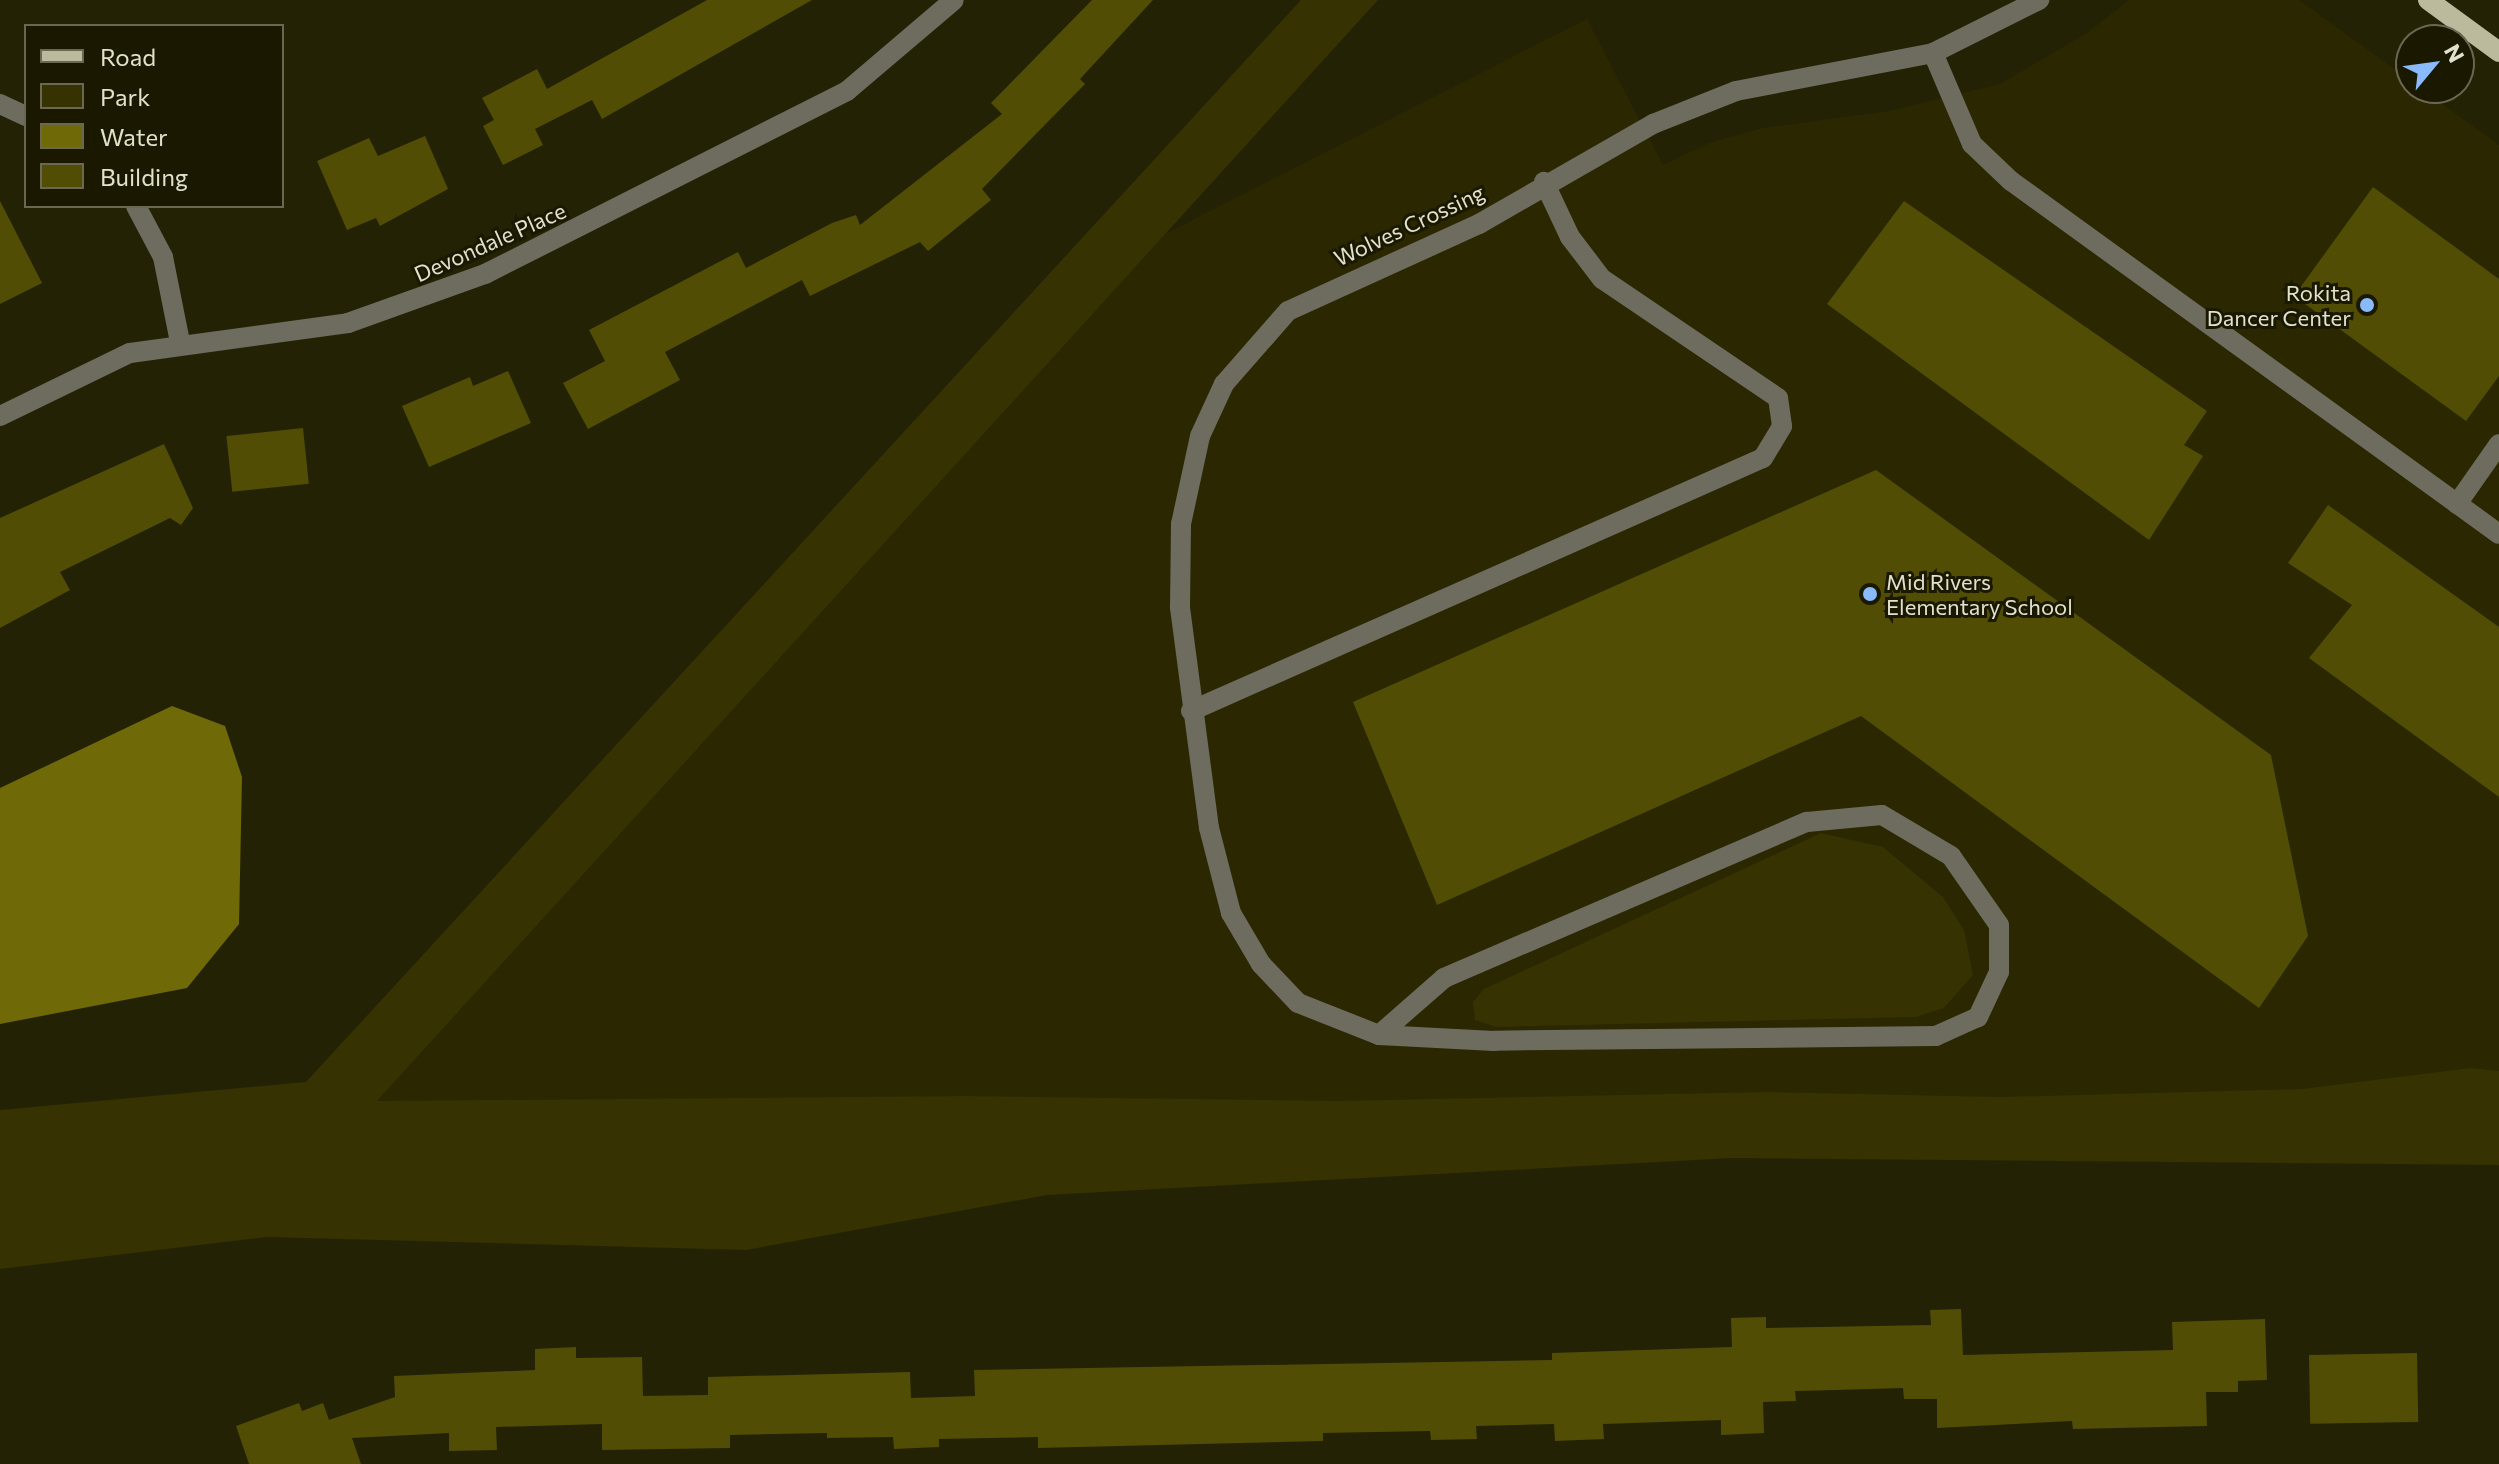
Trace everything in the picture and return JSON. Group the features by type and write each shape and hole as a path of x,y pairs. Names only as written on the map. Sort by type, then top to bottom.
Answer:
{"main road":[{"path":"2428,0 2499,52"}],"street":[{"name":"Devondale Place","path":"0,416 130,353 180,342 348,323 485,274 847,91 954,0"},
{"name":"Wolves Crossing","path":"1379,1035 1444,978 1807,822 1882,815 1951,856 1999,925 1999,972 1978,1017 1936,1036 1494,1041 1379,1035 1298,1003 1261,964 1231,913 1209,828 1191,711 1180,607 1181,524 1200,436 1224,384 1288,311 1479,224 1544,182 1653,124 1736,91 1933,53 2039,0"},
{"path":"1933,53 1972,144 2011,181 2499,534"},
{"path":"0,104 24,115"},
{"path":"1191,711 1763,458 1782,426 1778,398 1602,279 1570,237 1544,182"},
{"path":"137,208 163,257 180,342"},
{"path":"2457,504 2499,444"}],"shaded area":[{"path":"2129,0 2299,0 2395,69 2395,104 2442,104 2499,145 2499,1142 274,1162 1053,291 1587,19 1663,165 1709,143 1763,128 1889,111 2000,84 2087,33"}],"green space":[{"path":"1301,0 1378,0 377,1101 967,1096 1337,1101 1768,1092 2001,1097 2302,1089 2471,1068 2499,1071 2499,1165 1732,1158 1047,1195 746,1250 267,1237 0,1269 0,1110 306,1082"},
{"path":"1821,833 1883,847 1943,897 1964,930 1973,975 1944,1008 1916,1017 1496,1027 1475,1020 1473,1002 1484,989"}],"water":[{"path":"172,706 225,726 242,777 239,924 187,988 0,1024 0,788"}],"building":[{"path":"707,0 812,0 602,119 592,100 535,129 543,145 503,165 483,126 494,120 482,98 537,69 547,89"},
{"path":"1092,0 1153,0 1080,79 1085,84 982,189 991,200 928,251 920,242 810,296 802,280 665,352 680,380 588,429 563,383 605,361 589,330 738,252 746,268 832,223 856,215 860,225 1002,114 991,103"},
{"path":"425,136 448,189 380,226 376,218 347,230 317,161 369,138 378,156"},
{"path":"2373,187 2499,279 2499,376 2466,421 2294,296"},
{"path":"0,201 42,283 0,304"},
{"path":"1904,201 2207,411 2184,445 2203,456 2149,540 1827,304"},
{"path":"508,371 531,423 429,467 402,406 470,377 473,386"},
{"path":"303,428 309,484 232,492 226,436"},
{"path":"164,444 193,508 181,525 170,518 60,572 70,590 0,628 0,518"},
{"path":"1876,470 2271,755 2308,936 2259,1008 1861,716 1437,905 1353,702"},
{"path":"2328,505 2499,627 2499,797 2309,658 2352,605 2288,563"},
{"path":"1961,1309 1963,1355 2173,1350 2172,1322 2265,1319 2267,1380 2238,1381 2238,1392 2206,1392 2207,1426 2073,1429 2072,1421 1937,1428 1937,1399 1904,1399 1903,1388 1795,1391 1796,1401 1763,1402 1764,1433 1721,1435 1721,1420 1603,1424 1604,1439 1555,1441 1554,1424 1476,1426 1477,1439 1431,1440 1430,1431 1323,1433 1323,1441 1038,1448 1038,1437 939,1439 939,1447 894,1449 893,1437 827,1438 827,1433 730,1435 730,1448 602,1450 602,1424 496,1427 497,1450 449,1451 449,1433 352,1438 361,1464 249,1464 236,1426 299,1403 302,1411 323,1403 329,1420 395,1397 394,1376 535,1370 535,1349 576,1347 576,1358 642,1357 643,1396 708,1395 708,1377 910,1372 911,1398 975,1396 974,1370 1552,1360 1552,1353 1732,1347 1731,1318 1766,1317 1766,1328 1931,1325 1930,1310"},
{"path":"2417,1353 2418,1422 2310,1424 2309,1355"}],"place":[{"name":"Rokita Dancer Center","path":"2367,305"},
{"name":"Mid Rivers Elementary School","path":"1870,594"}]}
